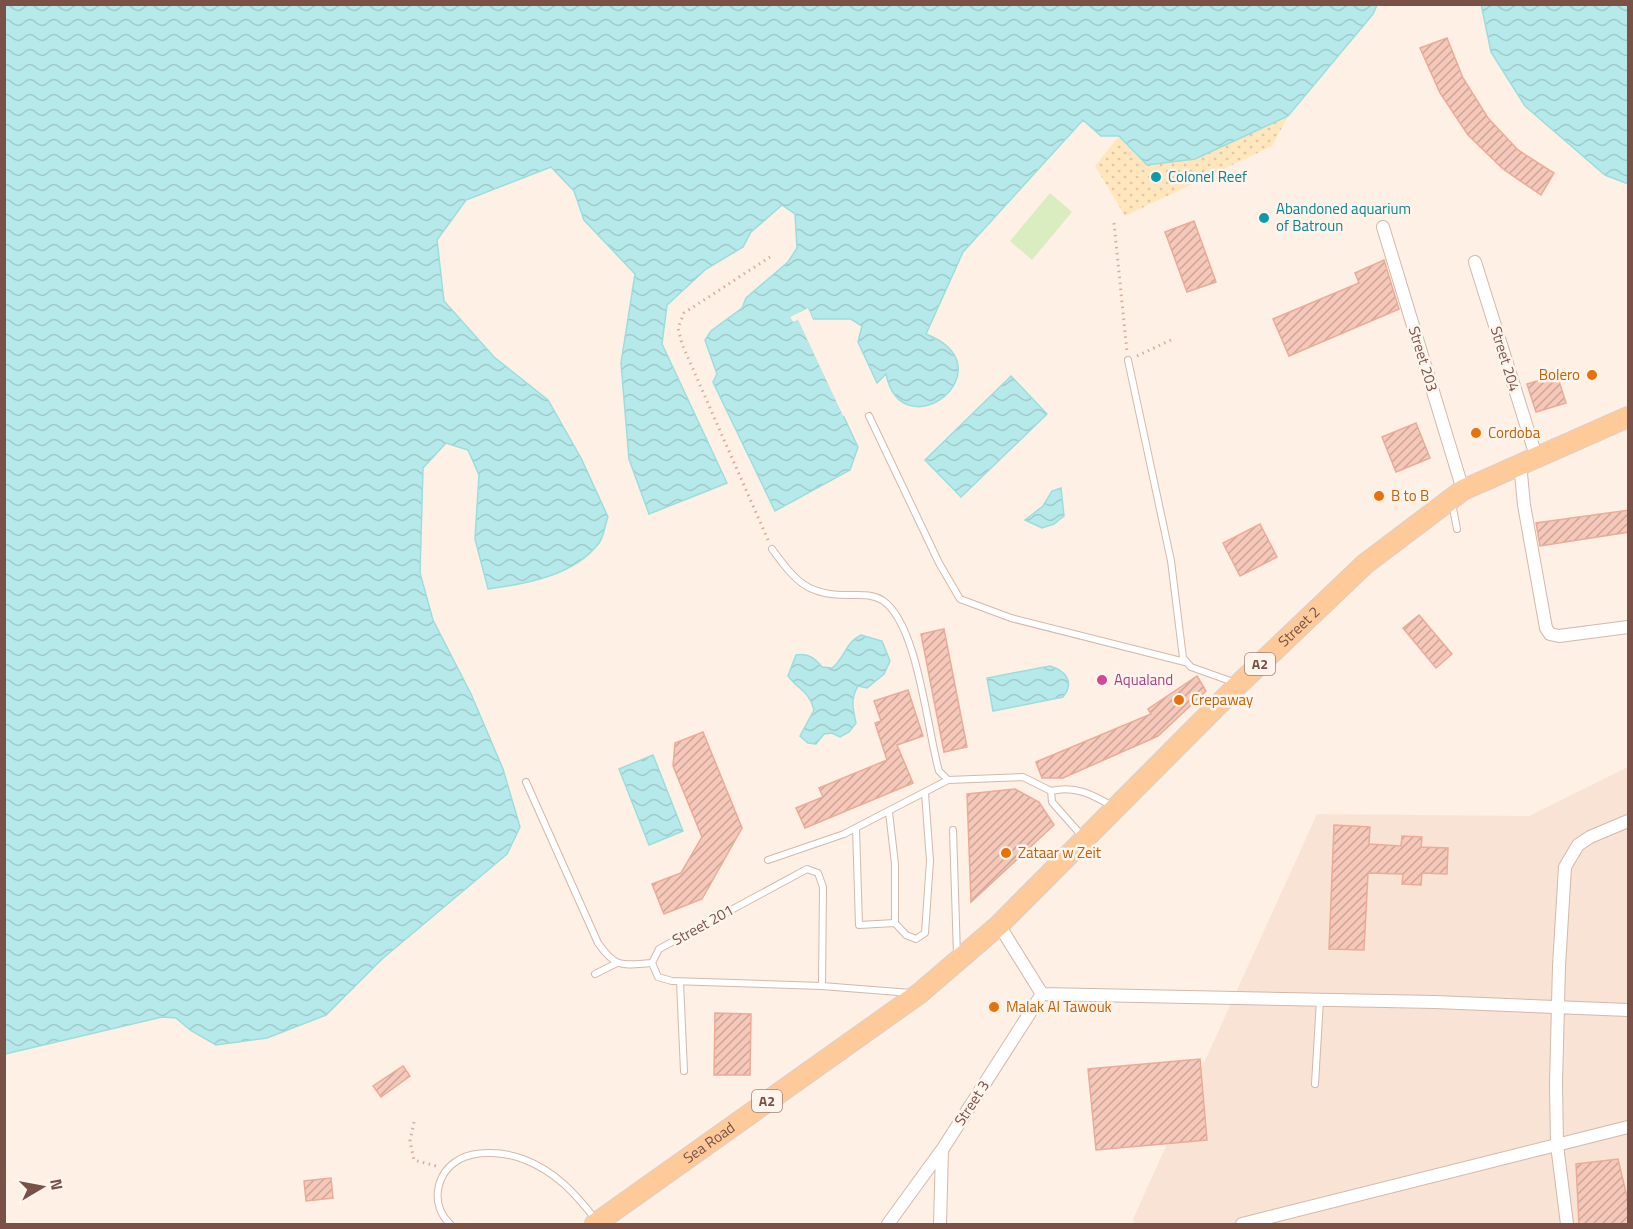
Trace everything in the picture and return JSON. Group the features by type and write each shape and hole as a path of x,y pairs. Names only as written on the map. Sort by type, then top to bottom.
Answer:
{"main road":[{"name":"Street 2","path":"939,978 999,925 1086,841 1239,684 1365,564 1457,494 1528,460 1629,417"},
{"name":"Sea Road","path":"596,1224 939,978"}],"street":[{"name":"Street 203","path":"1383,227 1457,494"},
{"name":"Street 204","path":"1475,262 1528,460 1524,505 1546,628 1550,634 1559,636 1629,627"},
{"path":"1567,1224 1557,1144 1558,1006 1565,867 1578,845 1590,837 1629,821"},
{"path":"999,925 1042,994 1558,1006 1629,1010"},
{"name":"Street 3","path":"888,1224 942,1150 1042,994"},
{"path":"1242,1224 1629,1127"},
{"path":"940,1224 942,1150"}],"lane":[{"path":"1128,360 1171,561 1185,662"},
{"path":"869,416 939,563 960,599 1011,618 1185,662 1191,667 1239,684"},
{"path":"1457,494 1457,528"},
{"path":"772,549 795,578 813,591 832,596 876,597 888,605 897,617 912,653 939,771 948,780"},
{"path":"768,860 856,828 948,780 1023,777 1051,791 1065,788 1080,790 1117,809"},
{"path":"526,782 598,943 610,961 652,963 658,977 680,982 822,986 920,993"},
{"path":"1051,791 1052,802 1086,841"},
{"path":"889,812 895,864 895,923 906,935 916,939 925,933 930,861 925,793"},
{"path":"856,828 859,925 895,923"},
{"path":"953,830 957,963"},
{"name":"Street 201","path":"652,963 659,949 807,868 818,873 823,887 822,986"},
{"path":"595,974 617,963"},
{"path":"680,982 684,1071"},
{"path":"1315,1084 1320,1000"},
{"path":"450,1224 440,1214 437,1204 441,1179 447,1169 461,1159 478,1154 505,1154 522,1158 546,1170 570,1187 596,1224"}],"path":[{"path":"1114,223 1128,360 1173,339"},
{"path":"770,257 684,313 678,328 682,344 772,549"},
{"path":"414,1122 410,1141 414,1160 447,1169"}],"shaded area":[{"path":"1628,767 1628,1224 1134,1224 1133,1219 1317,814 1529,816"}],"sand":[{"name":"Colonel Reef","path":"1288,116 1272,146 1125,216 1095,166 1119,136 1147,165 1195,159"}],"green space":[{"path":"1050,193 1072,212 1032,260 1010,241"}],"water":[{"path":"1481,4 1628,5 1628,184 1605,175 1525,106 1491,52"},
{"path":"5,5 1377,5 1373,14 1288,116 1195,159 1147,165 1119,136 1101,136 1083,120 963,252 926,334 949,349 958,366 955,382 944,396 929,405 911,406 896,396 886,374 877,383 858,342 862,326 851,319 813,319 808,308 791,317 793,322 798,319 858,447 850,470 775,511 713,382 717,374 705,340 711,331 742,308 746,298 788,262 797,248 795,214 782,205 751,232 743,247 706,269 667,305 662,344 727,483 649,514 629,459 621,363 635,274 584,220 574,191 551,167 466,200 437,240 444,301 494,357 548,400 581,458 608,517 599,543 589,554 563,571 533,581 488,589 475,539 479,475 468,450 446,443 423,468 420,573 433,620 471,694 503,769 520,827 507,854 382,959 326,1015 267,1038 216,1045 190,1030 176,1018 162,1017 5,1054"},
{"path":"1011,376 1047,414 961,497 925,460"},
{"path":"1061,488 1064,516 1054,524 1042,528 1025,520 1043,506 1052,491"},
{"path":"861,635 882,641 890,661 884,674 867,688 858,686 853,700 856,723 849,732 840,737 832,733 824,734 816,744 808,743 800,736 814,710 807,695 788,676 796,655 808,656 822,667 832,668 852,642"},
{"path":"1050,666 1067,678 1067,692 1063,697 993,711 987,678"},
{"path":"653,755 683,831 649,845 619,769"}],"pier":[{"path":"808,308 814,322 811,321 807,312 798,316 846,415 843,416 798,320 793,322 790,317"}],"building":[{"path":"1447,38 1463,78 1488,118 1518,150 1554,173 1541,195 1503,169 1468,135 1440,93 1420,48"},
{"path":"1194,221 1216,282 1187,292 1165,232"},
{"path":"1384,260 1399,309 1289,356 1273,319 1359,283 1355,273"},
{"path":"1557,375 1566,403 1536,412 1527,384"},
{"path":"1416,423 1430,458 1396,472 1382,437"},
{"path":"1629,510 1629,532 1540,546 1536,523"},
{"path":"1260,524 1277,557 1240,576 1223,543"},
{"path":"1419,615 1452,654 1436,668 1403,628"},
{"path":"944,629 967,747 944,752 921,634"},
{"path":"1197,676 1206,691 1158,736 1063,778 1042,778 1036,762 1151,714 1148,709"},
{"path":"908,690 923,736 897,745 913,783 805,828 796,808 823,797 819,788 887,760 875,723 881,721 874,701"},
{"path":"703,732 742,828 702,899 664,914 652,884 681,873 702,837 673,766 675,743"},
{"path":"1015,789 1039,802 1054,825 971,902 967,794"},
{"path":"1334,825 1370,827 1369,844 1401,846 1402,836 1422,837 1421,847 1448,848 1447,874 1422,873 1421,885 1402,884 1403,874 1368,873 1364,950 1329,949"},
{"path":"715,1013 751,1014 750,1075 714,1075"},
{"path":"1200,1059 1207,1140 1096,1150 1088,1069"},
{"path":"403,1066 410,1076 381,1097 373,1086"},
{"path":"1618,1159 1629,1205 1629,1224 1579,1224 1576,1164"},
{"path":"331,1178 333,1198 306,1201 304,1181"}],"place":[{"name":"Colonel Reef","path":"1156,177"},
{"name":"Abandoned aquarium of Batroun","path":"1264,218"},
{"name":"Bolero","path":"1592,375"},
{"name":"Cordoba","path":"1476,433"},
{"name":"B to B","path":"1379,496"},
{"name":"Aqualand","path":"1102,680"},
{"name":"Crepaway","path":"1179,700"},
{"name":"Zataar w Zeit","path":"1006,853"},
{"name":"Malak Al Tawouk","path":"994,1007"}]}
